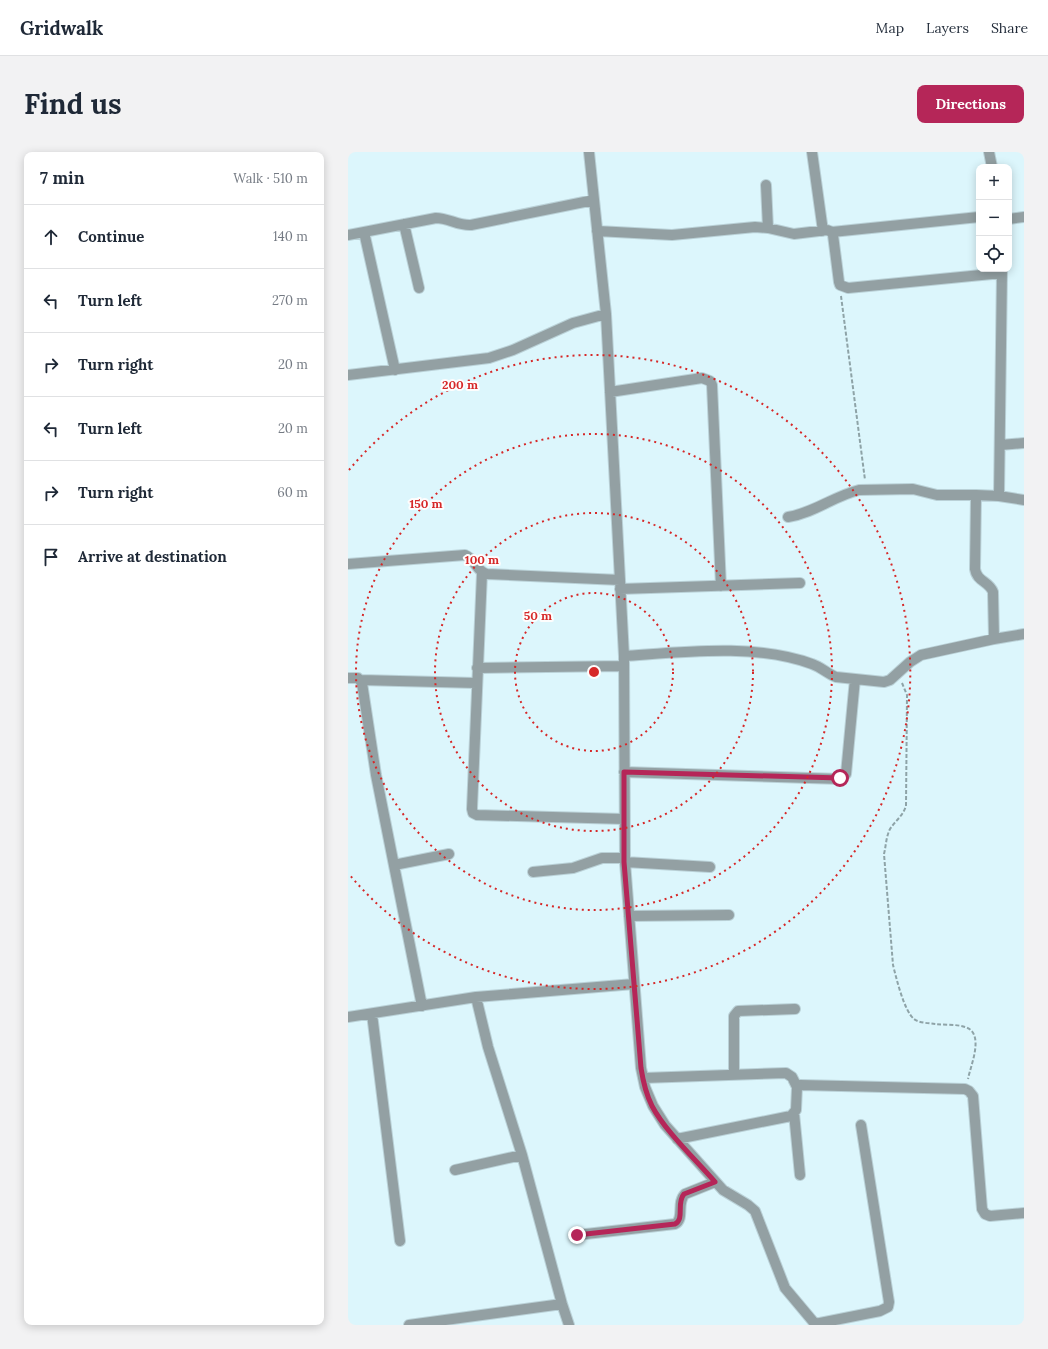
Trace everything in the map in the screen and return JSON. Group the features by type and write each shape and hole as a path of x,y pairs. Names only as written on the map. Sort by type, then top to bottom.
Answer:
{"street":[{"path":"588,152 606,314 624,661 624,860 641,1068 653,1106 665,1126 723,1190 752,1207 755,1211 785,1288 815,1325 880,1311 888,1307 889,1302 861,1125"},
{"path":"812,152 827,231 838,282 840,285 848,288 993,272"},
{"path":"990,152 992,164"},
{"path":"766,185 768,228"},
{"path":"348,235 436,218 444,218 465,226 594,200"},
{"path":"597,231 672,235 755,227 768,228 794,234 976,217"},
{"path":"1012,219 1024,217"},
{"path":"404,224 419,288"},
{"path":"364,232 395,370"},
{"path":"998,496 1002,272"},
{"path":"348,375 490,358 513,350 569,325 606,314"},
{"path":"610,392 702,378 710,381 712,384 721,586"},
{"path":"1000,445 1024,443"},
{"path":"788,517 808,512 851,492 866,489 914,489 936,495 998,496 1024,500"},
{"path":"976,495 975,569 978,577 992,588 994,639"},
{"path":"348,564 465,555 473,560 482,573 495,575 620,584 721,586 800,583"},
{"path":"482,573 476,683 472,809 474,813 477,815 624,819"},
{"path":"477,668 624,661 705,651 765,653 814,664 830,675 836,677 884,682 896,676 910,662 921,655 1024,634"},
{"path":"348,678 355,677 361,680 476,683"},
{"path":"361,680 376,775 422,1006"},
{"path":"624,772 840,778 846,774 855,680"},
{"path":"394,865 449,854"},
{"path":"533,872 573,868 602,858 710,867"},
{"path":"629,916 729,915"},
{"path":"348,1017 476,997 634,984"},
{"path":"476,997 488,1047 522,1154 569,1325"},
{"path":"734,1074 734,1016 736,1013 738,1011 795,1009"},
{"path":"372,1014 400,1241"},
{"path":"643,1078 786,1073 792,1077 797,1087 796,1110 794,1113 800,1174"},
{"path":"797,1087 800,1085 965,1089 969,1091 973,1096 982,1209 985,1214 990,1216 1024,1213"},
{"path":"677,1139 791,1116 794,1113"},
{"path":"455,1170 522,1154"},
{"path":"577,1235 675,1224 680,1218 681,1198 684,1194 715,1182"},
{"path":"408,1325 562,1304"}],"path":[{"path":"840,285 866,489"},
{"path":"896,676 903,684 907,695 906,806 904,812 890,829 884,854 893,965 896,980 908,1011 914,1019 924,1023 965,1026 972,1030 976,1036 976,1045 965,1089"}],"route":[{"path":"577,1235 675,1224 680,1218 681,1198 684,1194 715,1182 665,1126 653,1106 643,1078 624,862 624,772 840,778"}]}
